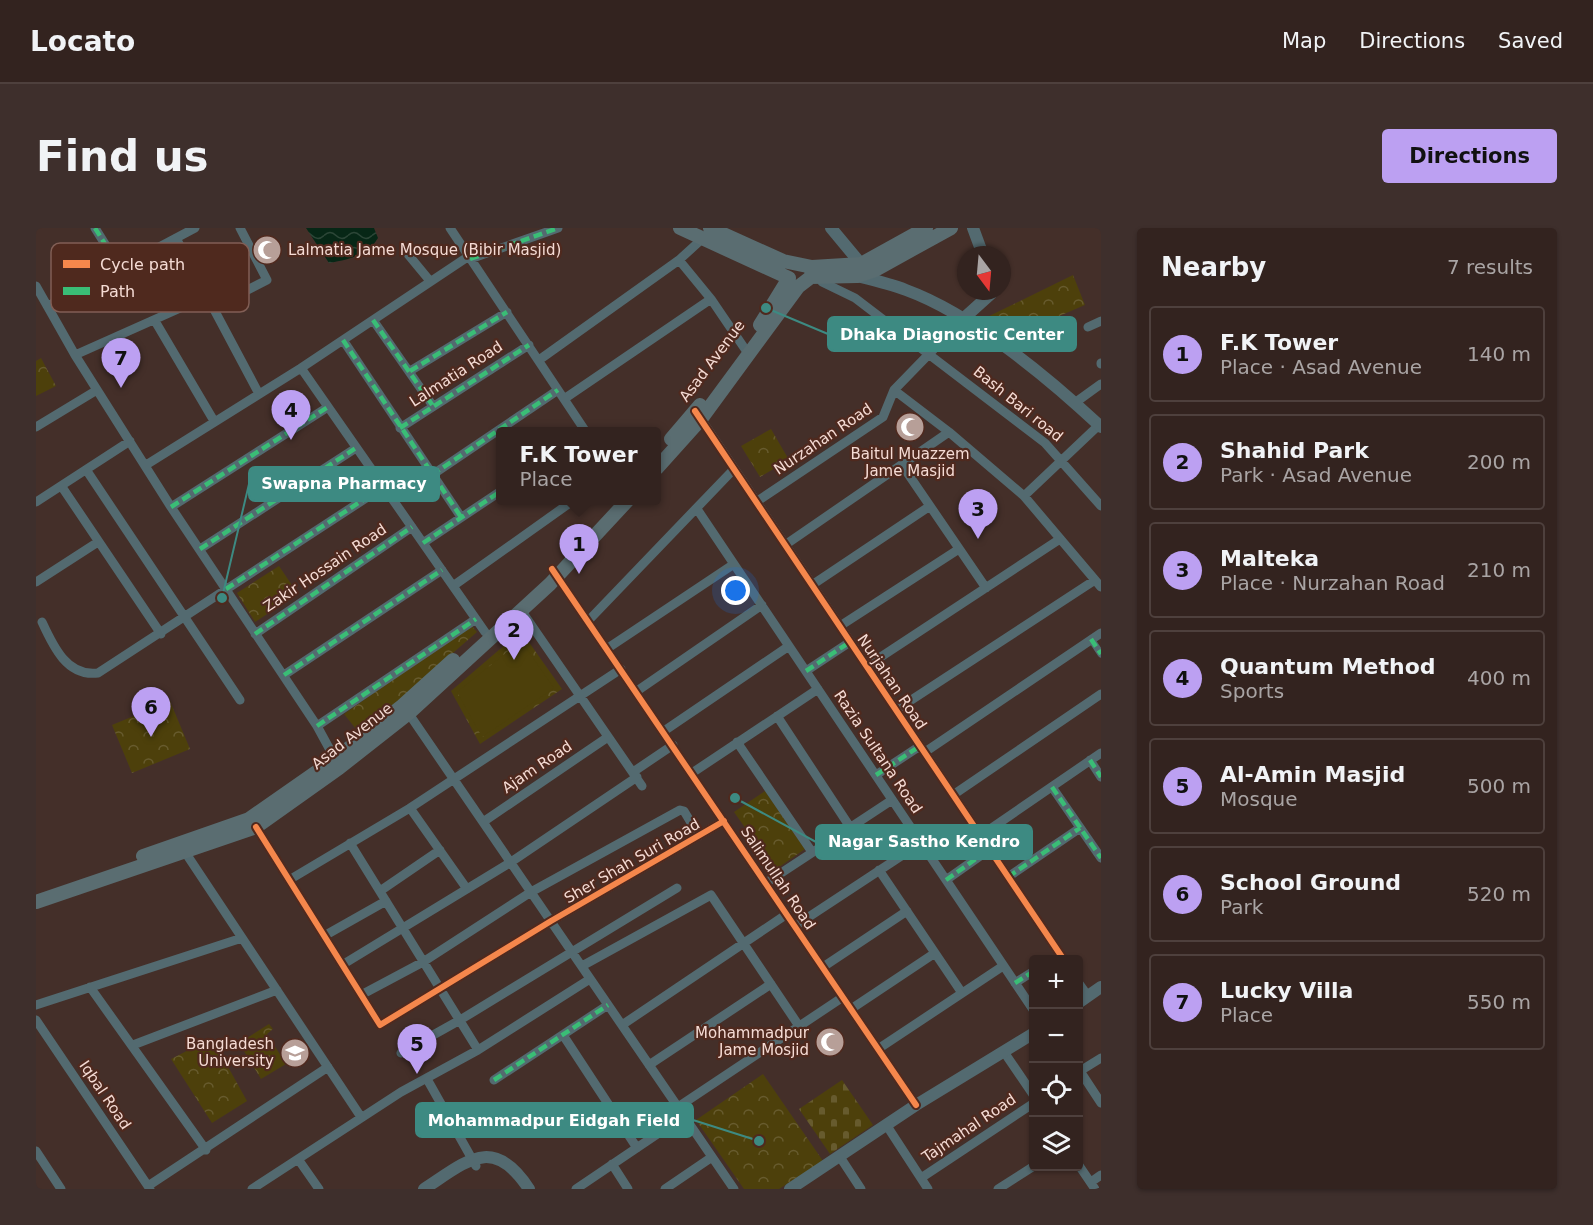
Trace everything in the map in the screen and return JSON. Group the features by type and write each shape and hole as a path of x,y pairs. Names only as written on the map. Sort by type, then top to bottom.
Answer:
{"main road":[{"path":"680,228 706,233 796,265 803,277"},
{"path":"859,270 926,228"},
{"path":"706,233 803,277 859,270 896,260 951,228"},
{"name":"Asad Avenue","path":"661,451 698,415 745,349 803,277"},
{"name":"Asad Avenue","path":"661,463 803,277"},
{"name":"Asad Avenue","path":"36,902 256,827 339,768 521,610 615,505"},
{"name":"Asad Avenue","path":"36,893 249,819 406,709 485,632 556,572 624,505"}],"street":[{"path":"95,228 104,243"},
{"path":"167,243 195,228"},
{"path":"240,228 248,243"},
{"path":"450,228 583,427"},
{"path":"146,465 301,368 430,281 470,257 558,228"},
{"path":"831,228 859,270 964,318 1076,402 1100,426 1061,459 1024,496"},
{"path":"974,228 980,246"},
{"path":"538,360 679,260 706,233"},
{"path":"176,238 178,243"},
{"path":"249,245 267,280 249,289"},
{"path":"406,252 430,281"},
{"path":"679,260 711,298 745,349"},
{"name":"Bash Bari road","path":"803,277 822,282 855,297 1045,442 1101,506"},
{"name":"Zakir Hossain Road","path":"36,286 51,311"},
{"path":"564,399 711,298"},
{"path":"984,300 894,390 949,432 1024,496 1098,584"},
{"name":"Zakir Hossain Road","path":"51,312 75,355 171,507 284,675 335,759"},
{"path":"75,355 174,312"},
{"path":"214,312 259,394"},
{"path":"410,371 507,312"},
{"path":"373,320 433,406"},
{"path":"155,321 214,421"},
{"path":"1088,327 1101,321"},
{"path":"343,340 461,517"},
{"name":"Lalmatia Road","path":"400,428 529,345"},
{"name":"Zakir Hossain Road","path":"301,368 485,632"},
{"path":"1076,402 1101,384"},
{"path":"36,427 97,390"},
{"path":"504,427 558,390"},
{"name":"Nurzahan Road","path":"756,502 878,422 887,410 894,390"},
{"path":"171,507 328,408"},
{"name":"Nurjahan Road","path":"698,415 1060,955"},
{"path":"432,476 496,432"},
{"path":"785,545 949,432"},
{"path":"36,502 130,441"},
{"path":"200,549 356,448"},
{"path":"902,465 986,588"},
{"path":"589,620 735,469"},
{"path":"87,471 240,700"},
{"path":"62,487 161,634"},
{"path":"42,622 63,660 72,668 88,675 98,674 383,487"},
{"path":"423,543 496,494"},
{"path":"453,586 568,505"},
{"path":"812,585 930,506"},
{"name":"Razia Sultana Road","path":"697,509 1033,1009"},
{"name":"Zakir Hossain Road","path":"255,634 412,527"},
{"path":"867,666 1060,539"},
{"path":"36,582 98,542"},
{"path":"840,626 959,549"},
{"path":"608,648 734,564"},
{"path":"284,675 442,570"},
{"name":"Salimullah Road","path":"556,572 916,1105"},
{"name":"Nurjahan Road","path":"896,710 1098,584"},
{"path":"637,692 762,606"},
{"path":"521,610 637,778"},
{"name":"Asad Avenue","path":"317,726 476,619"},
{"name":"Nurjahan Road","path":"922,749 1101,633"},
{"path":"1091,639 1101,654"},
{"path":"806,672 850,642"},
{"path":"663,731 789,646"},
{"path":"289,880 410,808 621,669"},
{"path":"692,773 818,689"},
{"path":"953,795 1101,694"},
{"path":"406,709 734,1189"},
{"path":"777,716 850,827"},
{"name":"Ajam Road","path":"483,822 608,737"},
{"path":"737,742 812,852"},
{"path":"342,965 404,930 511,862 637,778 673,745"},
{"path":"876,775 922,749"},
{"path":"980,836 1101,753"},
{"path":"1090,760 1101,777"},
{"path":"1052,787 1101,858"},
{"name":"Salimullah Road","path":"766,883 892,800"},
{"path":"410,808 467,889"},
{"path":"256,827 361,995 423,962 531,892 682,809 699,836"},
{"name":"Sher Shah Suri Road","path":"361,995 380,1025 551,921 724,821"},
{"path":"1008,877 1080,828"},
{"path":"350,843 478,1050"},
{"name":"Salimullah Road","path":"795,926 921,843"},
{"path":"946,880 990,849"},
{"path":"380,891 440,850"},
{"path":"185,852 362,1117"},
{"path":"879,870 962,993"},
{"path":"400,1053 460,1020 677,888"},
{"path":"582,966 659,921 711,895 799,1026"},
{"path":"324,936 386,900"},
{"path":"649,903 659,921"},
{"path":"823,967 907,911"},
{"path":"622,1025 787,914"},
{"path":"36,1005 242,938"},
{"path":"851,1009 935,953"},
{"path":"878,1049 1004,966"},
{"path":"1015,983 1029,973"},
{"path":"252,1189 362,1117 478,1050 590,979"},
{"path":"649,1065 771,984"},
{"path":"90,987 206,1150"},
{"path":"1083,999 1101,987"},
{"path":"133,1045 277,990"},
{"path":"678,1107 843,997"},
{"path":"494,1080 608,1005"},
{"name":"Iqbal Road","path":"36,1020 149,1188 328,1067"},
{"path":"563,1035 637,1148"},
{"path":"793,1188 916,1105 1029,1036"},
{"name":"Tajmahal Road","path":"1004,1052 1029,1089"},
{"path":"1083,1068 1101,1058"},
{"path":"1083,1076 1101,1103"},
{"path":"426,1079 475,1162"},
{"name":"Tajmahal Road","path":"921,1178 1029,1106"},
{"path":"576,1189 684,1116"},
{"name":"Tajmahal Road","path":"887,1125 928,1189"},
{"path":"36,1152 60,1189"},
{"path":"424,1189 475,1162 495,1157 515,1169 529,1189"},
{"path":"664,1189 712,1157"},
{"path":"840,1157 861,1189"},
{"path":"298,1159 319,1189"},
{"path":"435,1189 475,1162 506,1170 520,1189"},
{"path":"612,1164 628,1189"},
{"path":"998,1189 1029,1169"},
{"path":"1083,1171 1093,1186 1101,1175"}],"green space":[{"path":"1073,275 1085,305 1003,340 979,321"},
{"path":"41,358 56,386 36,396 36,361"},
{"path":"771,429 789,460 760,477 741,446"},
{"path":"279,566 298,594 255,622 237,593"},
{"path":"471,625 477,632 360,734 344,714"},
{"path":"521,631 562,689 480,744 451,691"},
{"path":"521,641 554,688 482,737 457,692"},
{"path":"170,701 190,749 132,773 112,725"},
{"path":"765,791 805,849 775,870 734,812"},
{"path":"269,1024 273,1029 267,1034 286,1064 261,1079 239,1043"},
{"path":"212,1038 247,1101 212,1123 171,1059"},
{"path":"763,1074 823,1161 779,1189 744,1189 696,1120"},
{"path":"842,1080 873,1125 830,1154 799,1109"}],"water":[{"path":"306,228 374,228 378,238 363,253 329,263"}],"marked path":[{"path":"95,228 104,243"},
{"path":"470,259 558,228"},
{"path":"410,371 507,312"},
{"path":"373,320 433,406"},
{"path":"343,340 461,517"},
{"path":"400,428 529,345"},
{"path":"503,427 558,390"},
{"path":"171,507 328,407"},
{"path":"432,475 496,432"},
{"path":"200,549 356,448"},
{"path":"226,589 383,487"},
{"path":"423,543 496,494"},
{"path":"255,634 412,527"},
{"path":"284,675 442,570"},
{"path":"317,726 476,619"},
{"path":"1091,639 1101,654"},
{"path":"806,671 850,642"},
{"path":"876,775 920,746"},
{"path":"1090,760 1101,777"},
{"path":"1052,787 1101,858"},
{"path":"1008,877 1080,828"},
{"path":"946,880 990,849"},
{"path":"1015,983 1029,974"},
{"path":"494,1080 608,1005"}],"cycle path":[{"path":"695,411 1061,955"},
{"path":"552,569 916,1105"},
{"path":"256,827 380,1025 551,921 724,821"}],"place":[{"name":"Lalmatia Jame Mosque (Bibir Masjid)","path":"267,250"},
{"name":"Dhaka Diagnostic Center","path":"766,308"},
{"name":"Lucky Villa","path":"121,388"},
{"name":"Baitul Muazzem Jame Masjid","path":"910,427"},
{"name":"Quantum Method","path":"291,440"},
{"name":"Malteka","path":"978,539"},
{"name":"F.K Tower","path":"579,574"},
{"name":"Swapna Pharmacy","path":"222,598"},
{"name":"Shahid Park","path":"514,660"},
{"name":"School Ground","path":"151,737"},
{"name":"Nagar Sastho Kendro","path":"735,798"},
{"name":"Mohammadpur Jame Mosjid","path":"830,1042"},
{"name":"Bangladesh University","path":"295,1053"},
{"name":"Al-Amin Masjid","path":"417,1074"},
{"name":"Mohammadpur Eidgah Field","path":"759,1141"}]}
